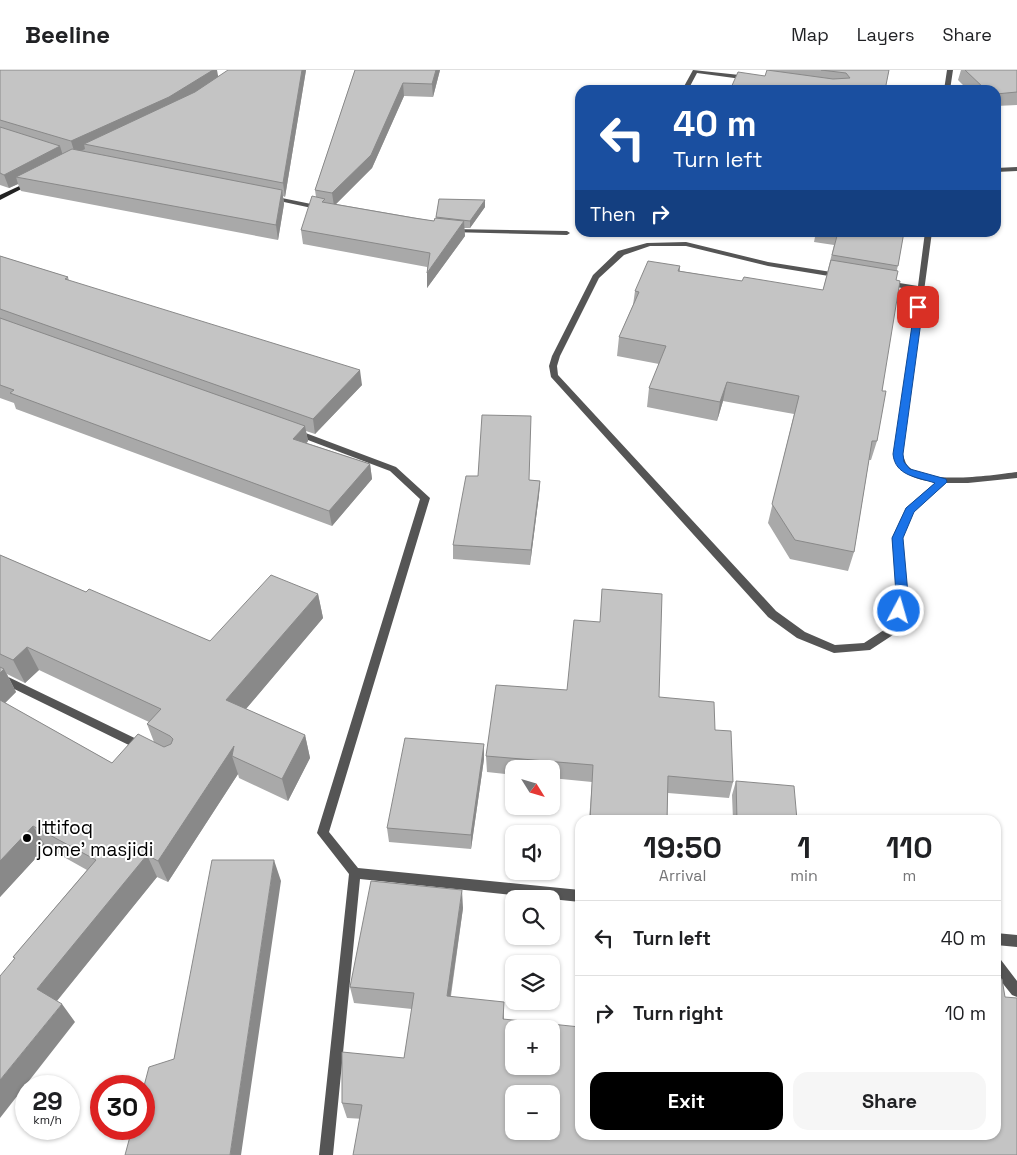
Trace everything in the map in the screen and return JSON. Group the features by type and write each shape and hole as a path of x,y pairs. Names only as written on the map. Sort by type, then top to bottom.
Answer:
{"street":[{"path":"688,85 695,70 754,78"},
{"path":"948,85 950,70"},
{"path":"1001,170 1017,168"},
{"path":"0,198 34,181"},
{"path":"268,197 326,209"},
{"path":"439,229 465,232 568,233"},
{"path":"928,237 898,454 899,463 907,471 942,482 1017,475"},
{"path":"854,278 768,264 686,244 650,244 621,253 596,277 556,356 553,366 554,375 772,614 801,635 834,649 866,647 895,628 902,594 897,538 909,510 942,482"},
{"path":"873,281 921,289"},
{"path":"289,430 393,469 425,498 323,833 355,873 326,1155"},
{"path":"0,678 156,754"},
{"path":"355,873 575,895"},
{"path":"1001,939 1017,940"},
{"path":"1001,970 1017,991"}],"building":[{"path":"0,70 213,70 169,97 71,141 0,120"},
{"path":"228,70 302,70 283,183 84,144 195,92"},
{"path":"355,70 436,70 432,84 403,83 371,155 332,193 315,190"},
{"path":"767,70 833,79 850,78 846,73 821,70 889,70 886,85 732,85 738,72 765,76"},
{"path":"965,70 1017,70 1017,92 1001,94 1001,85 981,85"},
{"path":"0,127 60,146 4,175 0,173"},
{"path":"72,149 282,190 276,225 16,177"},
{"path":"312,196 325,199 322,202 414,218 434,221 435,218 464,221 427,273 430,253 301,230"},
{"path":"439,199 485,200 470,221 436,217"},
{"path":"837,237 903,237 898,266 832,255"},
{"path":"0,256 68,277 65,279 360,370 313,419 0,309"},
{"path":"831,260 898,271 896,280 900,281 882,391 886,391 877,441 872,441 854,552 795,540 772,504 799,396 727,382 720,402 649,388 666,346 619,337 639,292 635,291 648,261 680,266 678,271 742,281 744,277 823,290"},
{"path":"0,318 305,426 293,439 370,464 329,511 10,393 14,390 0,385"},
{"path":"482,415 531,416 529,480 540,481 531,550 453,545 466,476 478,476"},
{"path":"0,555 86,592 89,589 210,641 271,575 318,594 226,700 305,735 282,779 232,756 234,746 158,861 147,855 37,989 62,1004 0,1080 0,976 15,958 13,957 96,860 33,826 0,861 0,700 112,763 138,734 164,747 171,744 173,739 147,724 161,709 27,647 13,660 0,654"},
{"path":"602,589 662,594 659,697 714,702 715,730 731,731 733,782 668,776 667,815 590,815 593,765 560,762 560,760 486,756 496,685 567,690 574,620 600,622"},
{"path":"405,738 484,744 471,835 387,828"},
{"path":"736,781 794,786 797,815 737,815"},
{"path":"212,860 274,860 230,1155 125,1155 129,1140 155,1140 155,1075 147,1075 149,1067 174,1059"},
{"path":"371,881 462,890 447,996 504,1002 503,1019 513,1020 505,1020 505,1075 560,1075 560,1025 575,1026 575,1140 1001,1140 1001,979 1005,997 1017,998 1017,1155 353,1155 362,1105 342,1103 342,1052 404,1058 414,993 350,987"}],"place":[{"name":"Ittifoq jome’ masjidi","path":"27,838"}],"route":[{"path":"899,611 902,594 897,538 909,510 942,482 918,476 907,471 899,463 898,454 918,307"}]}
